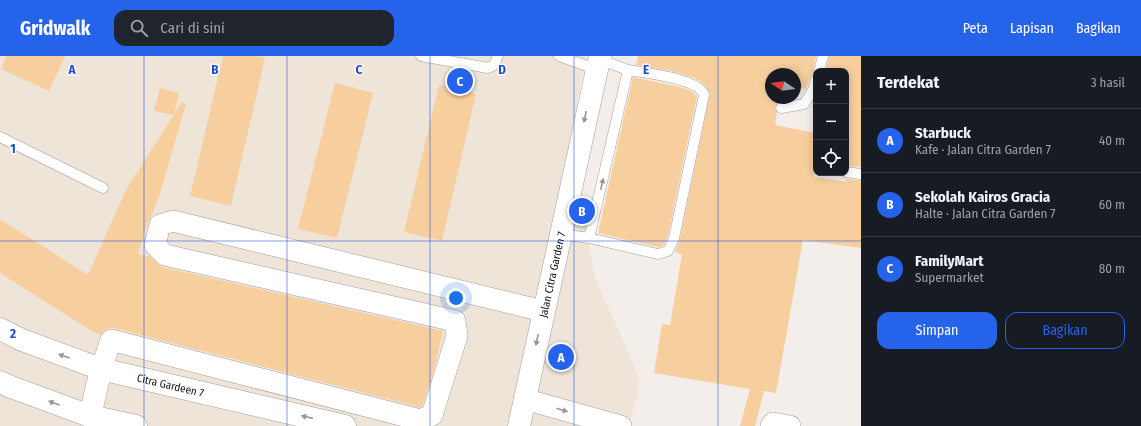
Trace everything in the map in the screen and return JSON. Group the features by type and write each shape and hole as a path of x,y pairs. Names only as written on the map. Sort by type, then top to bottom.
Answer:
{"main road":[{"name":"Jalan Citra Garden 7","path":"519,426 597,65"},
{"name":"Citra Gardeen 7","path":"0,328 22,340 101,369 345,426"},
{"path":"90,416 101,369"},
{"path":"0,382 11,388 90,416 136,426"},
{"name":"Jalan Citra Garden 7","path":"509,426 514,420 524,399"}],"street":[{"path":"101,369 111,340 420,420 432,415 457,336 455,321 165,255 155,245 160,225 174,221 543,312"},
{"path":"524,399 612,425"},
{"path":"770,426 773,423 790,426"}],"lane":[{"path":"421,56 488,68 494,65 498,56"},
{"path":"559,56 590,67 593,71 597,65 678,79 691,83 704,92 674,238 668,251 658,254 589,238 560,234"},
{"path":"820,68 823,56"},
{"path":"589,238 628,70"},
{"path":"781,108 804,104 813,88"},
{"path":"0,137 103,188"},
{"path":"849,172 861,174"}],"shaded area":[{"path":"0,56 586,56 570,140 595,278 639,377 637,398 628,426 0,426"}],"building":[{"path":"7,56 65,56 49,91 1,69"},
{"path":"223,56 256,56 265,58 231,206 190,196"},
{"path":"638,56 816,56 813,75 810,78 806,89 801,88 801,68 765,68 765,104 778,104 775,106 777,113 775,125 813,132 814,177 846,182 846,179 861,180 861,248 803,240 776,393 764,391 755,426 740,426 750,389 654,373 662,324 670,325 682,254 675,252 680,239 710,94 705,85 695,78 671,71 636,65"},
{"path":"829,56 861,56 861,167 849,166 849,68 827,68"},
{"path":"633,77 680,87 689,90 697,96 668,236 663,246 658,247 598,233"},
{"path":"335,83 373,93 337,238 298,229"},
{"path":"439,85 476,94 442,241 404,232"},
{"path":"160,88 179,93 174,115 154,111"},
{"path":"182,102 186,104 158,200 148,222 138,254 150,257 162,267 443,331 434,370 422,406 419,407 114,328 108,328 103,331 101,335 95,333 0,273 0,219 88,275 126,190"}],"place":[{"name":"FamilyMart","path":"460,81"},
{"name":"Sekolah Kairos Gracia","path":"582,211"},
{"name":"Starbuck","path":"561,357"}]}
